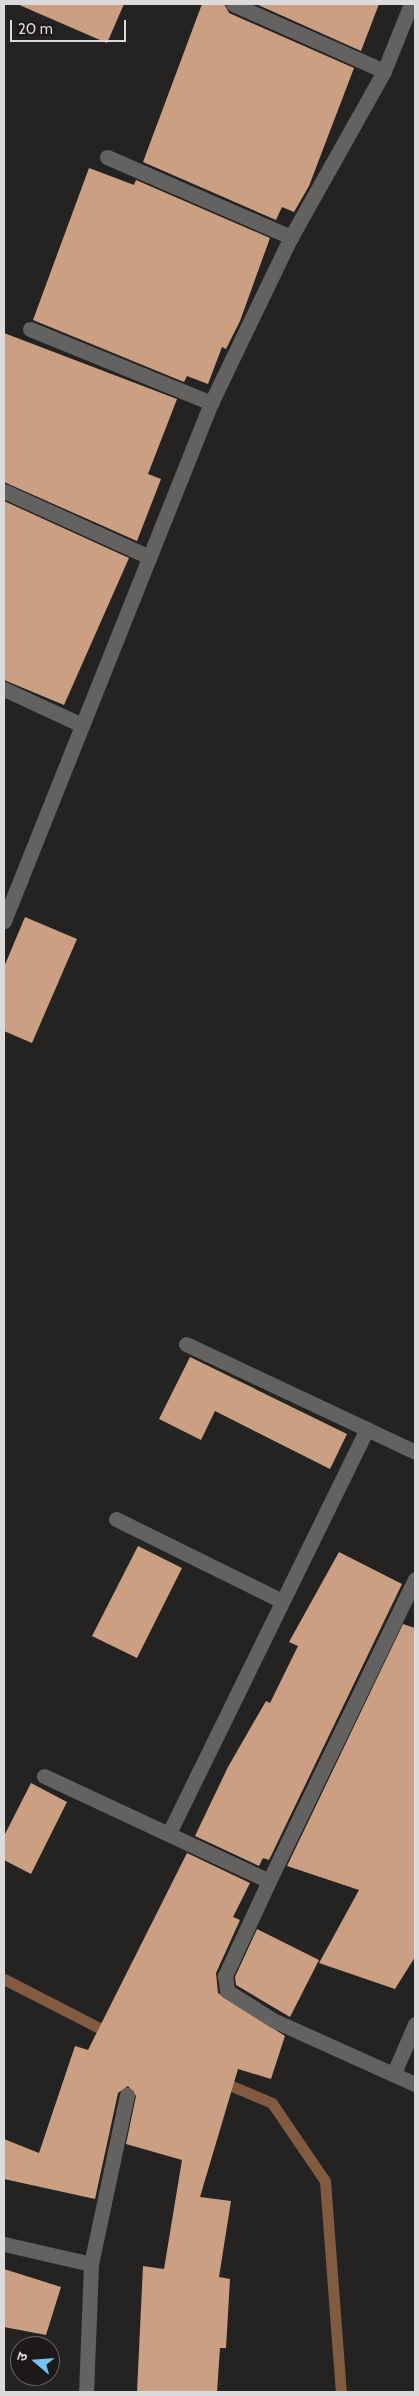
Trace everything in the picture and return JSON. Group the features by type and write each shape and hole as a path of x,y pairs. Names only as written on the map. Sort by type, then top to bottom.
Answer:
{"street":[{"path":"233,4 384,71"},
{"path":"4,920 10,878 82,725 147,556 211,403 291,238 384,71 411,4"},
{"path":"107,157 291,238"},
{"path":"30,329 211,403"},
{"path":"4,491 147,556"},
{"path":"4,689 82,725"},
{"path":"186,1344 415,1452"},
{"path":"169,1833 367,1428"},
{"path":"116,1519 282,1601"},
{"path":"415,1579 268,1881 225,1976 227,1991 273,2020 415,2084"},
{"path":"44,1776 268,1881"},
{"path":"394,2073 415,2024"},
{"path":"86,2392 91,2264 127,2095"},
{"path":"4,2244 91,2264"}],"building":[{"path":"17,4 124,4 107,43"},
{"path":"202,4 224,4 229,13 354,68 309,186 294,212 282,207 276,220 143,162"},
{"path":"256,4 379,4 361,51"},
{"path":"89,168 134,185 136,180 270,238 240,321 226,349 222,347 208,384 187,376 184,382 33,320"},
{"path":"4,333 177,399 148,474 161,479 137,541 4,482"},
{"path":"4,501 129,558 64,705 4,680"},
{"path":"25,917 77,939 32,1043 4,1031 4,967"},
{"path":"190,1357 347,1434 330,1469 215,1411 201,1440 159,1419"},
{"path":"138,1546 182,1568 137,1658 92,1636"},
{"path":"339,1552 402,1584 269,1860 263,1858 259,1866 195,1836 228,1767 266,1701 270,1703 298,1646 289,1642"},
{"path":"403,1624 415,1628 415,1957 395,1989 319,1963 359,1890 287,1866"},
{"path":"31,1783 67,1802 31,1874 4,1860 4,1836"},
{"path":"187,1853 250,1883 233,1917 240,1920 216,1973 218,1993 285,2036 271,2079 238,2069 200,2197 231,2201 219,2277 230,2279 226,2348 220,2348 217,2392 137,2392 143,2266 164,2269 182,2160 126,2144 136,2096 128,2086 118,2093 95,2199 4,2179 4,2139 39,2153 75,2046 88,2050"},
{"path":"257,1929 319,1960 290,2017 236,1985 235,1977"},
{"path":"4,2269 61,2287 46,2335 4,2327"}],"waterway":[{"path":"4,1979 111,2034"},
{"path":"220,2081 272,2103 325,2181 341,2392"}]}
